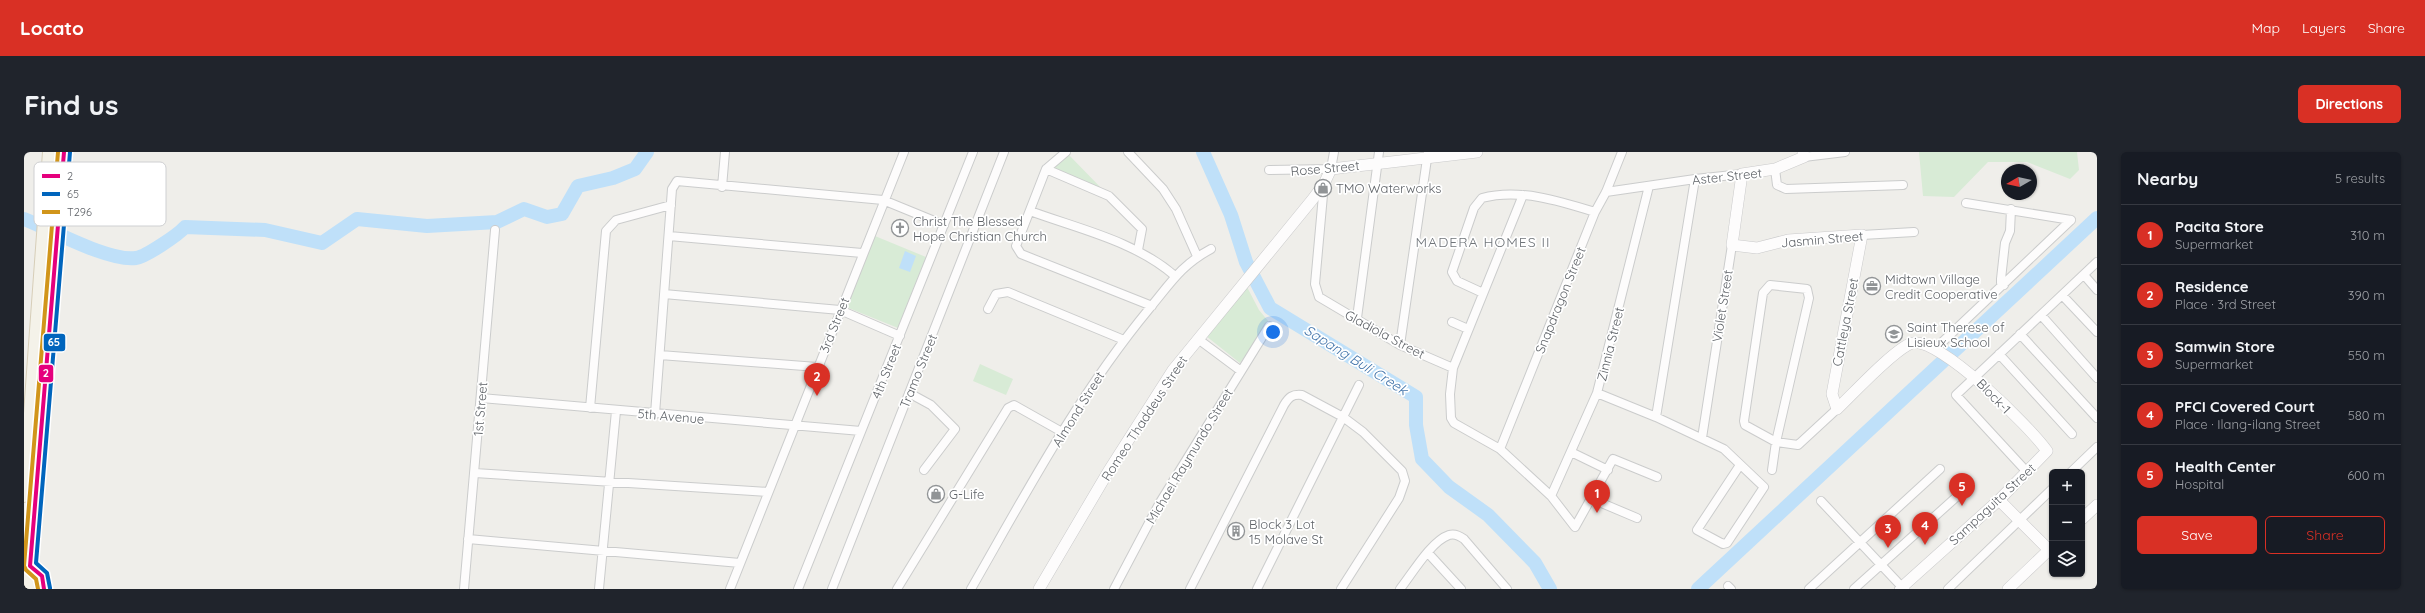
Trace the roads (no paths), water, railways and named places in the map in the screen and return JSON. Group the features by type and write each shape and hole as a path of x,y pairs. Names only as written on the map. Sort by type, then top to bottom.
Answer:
{"main road":[{"path":"49,155 64,155"},
{"path":"24,496 44,226"},
{"path":"28,589 59,226"},
{"path":"34,364 47,366"}],"street":[{"path":"722,186 725,152"},
{"name":"3rd Street","path":"730,589 883,200 904,152"},
{"name":"4th Street","path":"798,589 973,152"},
{"name":"Tramo Street","path":"832,589 1004,152"},
{"path":"1066,152 1046,168 1016,246 1021,254 1152,306"},
{"path":"1128,152 1163,189 1176,209 1197,256"},
{"name":"Gladiola Street","path":"1334,152 1331,169 1324,184 1316,291 1324,301 1356,318 1400,345 1453,368"},
{"name":"Rose Street","path":"1269,170 1331,169 1378,157 1476,152"},
{"name":"Snapdragon Street","path":"1500,449 1595,212 1606,192 1622,152"},
{"name":"Aster Street","path":"1606,192 1775,169 1804,155 1845,152"},
{"path":"1400,345 1427,155"},
{"path":"1356,318 1378,157"},
{"path":"1046,168 1109,196 1142,229 1138,250"},
{"path":"1775,169 1777,184 1786,189 1903,185"},
{"name":"Violet Street","path":"1702,438 1742,174"},
{"path":"1656,417 1695,179"},
{"path":"656,414 664,294 674,184 682,181 722,186 883,200 944,225"},
{"name":"Romeo Thaddeus Street","path":"1039,589 1128,440 1173,370 1324,184"},
{"name":"Zinnia Street","path":"1551,496 1572,452 1597,393 1649,186"},
{"path":"1523,195 1453,368 1450,394 1451,413 1454,423 1500,449 1551,496 1574,525 1577,526 1613,459 1657,477"},
{"path":"1483,293 1457,281 1452,272 1474,208 1482,198 1489,196 1523,195 1550,199 1595,212"},
{"path":"1772,470 1776,442 1809,294 1808,289 1770,285 1763,293 1744,421 1748,428 1776,442 1798,445 1902,348 1919,342 1936,348 2071,220 1966,203"},
{"path":"590,408 606,231 616,220 671,205"},
{"path":"2004,285 2000,280 2005,244 2010,231 2011,210"},
{"path":"1030,211 1138,250 1158,261 1175,276"},
{"name":"1st Street","path":"464,589 495,230"},
{"name":"Jasmin Street","path":"1732,245 1756,248 1788,240 1914,232"},
{"name":"Cattleya Street","path":"1837,409 1832,394 1862,235"},
{"path":"669,236 862,253"},
{"name":"Almond Street","path":"971,589 1079,403 1124,340 1175,276 1197,256 1211,249"},
{"path":"2027,472 1957,398 1956,395 2097,262"},
{"path":"2084,275 2097,290"},
{"path":"988,309 996,294 1008,292 1124,340"},
{"path":"664,294 840,310 900,336"},
{"path":"2062,295 2097,332"},
{"path":"2040,315 2097,378"},
{"path":"1452,322 1468,329"},
{"name":"Michael Raymundo Street","path":"1114,589 1158,506 1270,326"},
{"path":"2020,334 2097,418"},
{"path":"1198,338 1241,371"},
{"name":"Block-1","path":"1936,348 1975,377 2046,450"},
{"path":"1999,354 2072,434"},
{"path":"660,355 817,367"},
{"path":"1257,589 1359,385"},
{"path":"909,393 931,405 955,429 924,470"},
{"path":"1597,393 1656,417 1724,449 1764,487 1727,543 1723,544 1697,530 1740,465"},
{"path":"1190,589 1289,397 1302,395 1343,417 1363,432 1402,471 1404,480 1399,498 1341,589"},
{"name":"5th Avenue","path":"481,398 862,431"},
{"path":"897,589 1008,408 1014,405 1062,432"},
{"path":"2091,411 2097,405"},
{"path":"599,589 616,410"},
{"path":"2074,469 2097,447"},
{"name":"Sampaguita Street","path":"1902,588 1999,500 2047,452 2046,450"},
{"path":"1572,452 1608,470"},
{"path":"1809,589 1861,543 1940,469"},
{"path":"475,473 768,492"},
{"path":"1854,589 1963,491"},
{"path":"1948,589 2049,493"},
{"path":"1592,499 1637,518"},
{"path":"1999,500 2049,548"},
{"path":"1821,501 1902,588"},
{"path":"2085,516 2097,505"},
{"path":"1400,589 1437,542 1450,535 1458,535 1464,539 1507,589"},
{"path":"468,539 602,549 740,563"},
{"path":"2008,589 2049,550"},
{"path":"1428,553 1461,589"}],"water":[{"path":"905,251 916,256 910,272 899,268"}],"waterway":[{"name":"Sapang Buli Creek","path":"40,226 80,244 111,255 125,258 136,258 154,250 185,227 265,230 322,243 357,219 427,226 497,222 524,209 547,217 562,214 578,186 613,178 635,169 647,152"},
{"name":"Sapang Buli Creek","path":"1203,152 1231,215 1246,262 1270,308 1416,397 1416,425 1422,459 1449,487 1488,515 1535,563 1550,589"},
{"path":"1698,589 2097,218"},
{"name":"Sapang Buli Creek","path":"24,219 34,223"}],"place":[{"name":"TMO Waterworks","path":"1323,188"},
{"name":"Christ The Blessed Hope Christian Church","path":"900,228"},
{"name":"Midtown Village Credit Cooperative","path":"1872,286"},
{"name":"Saint Therese of Lisieux School","path":"1894,334"},
{"name":"Residence","path":"817,396"},
{"name":"G-Life","path":"936,494"},
{"name":"Health Center","path":"1962,506"},
{"name":"Pacita Store","path":"1597,513"},
{"name":"Block 3 Lot 15 Molave St","path":"1236,531"},
{"name":"PFCI Covered Court","path":"1925,545"},
{"name":"Samwin Store","path":"1888,548"}],"district":[{"name":"MADERA HOMES II","path":"1483,242"}]}
